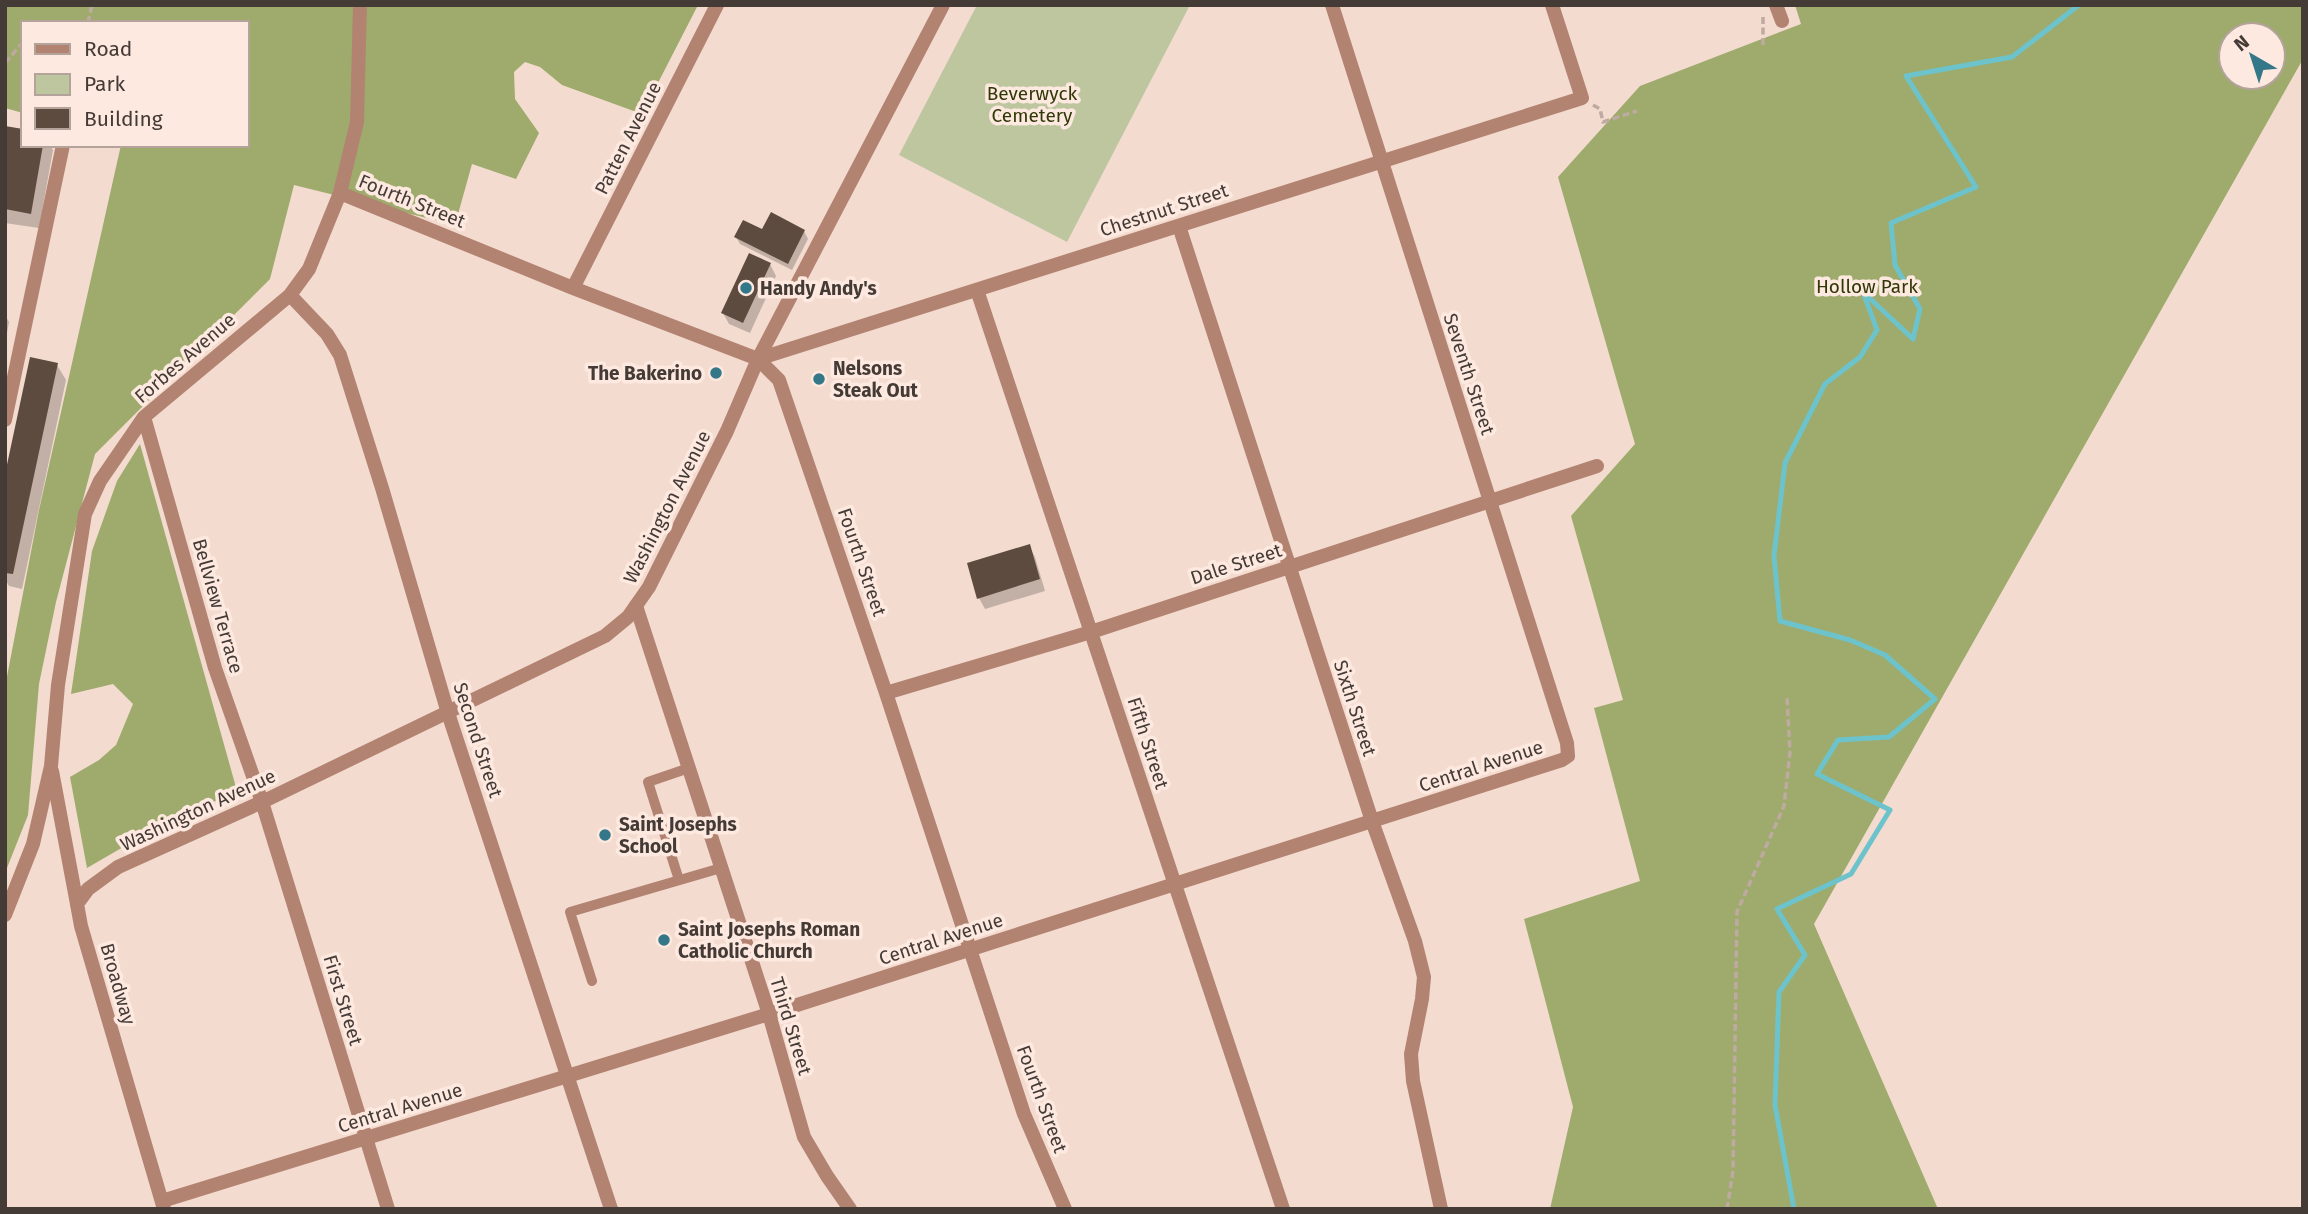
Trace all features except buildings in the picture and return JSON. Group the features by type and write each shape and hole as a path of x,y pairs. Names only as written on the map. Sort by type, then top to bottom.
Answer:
{"street":[{"name":"Forbes Avenue","path":"5,915 33,844 51,766 58,685 85,514 100,481 144,417 290,295 309,269 340,193 357,122 360,5"},
{"name":"Patten Avenue","path":"573,288 717,5"},
{"name":"Washington Avenue","path":"77,904 88,889 118,867 448,713 605,636 621,624 649,587 727,431 758,359 943,5"},
{"name":"Seventh Street","path":"1332,5 1567,743 1568,756"},
{"path":"1552,5 1582,98"},
{"path":"1776,5 1782,21"},
{"name":"Chestnut Street","path":"758,359 1582,98"},
{"path":"5,420 63,147"},
{"name":"Fourth Street","path":"340,193 573,288 758,359 779,380 886,693 1024,1114 1065,1209"},
{"name":"Sixth Street","path":"1179,226 1372,821 1415,941 1424,977 1411,1054 1413,1081 1441,1209"},
{"name":"Fifth Street","path":"977,290 1283,1209"},
{"name":"Second Street","path":"290,295 327,334 340,355 448,713 611,1209"},
{"name":"Bellview Terrace","path":"144,417 215,668 262,802"},
{"name":"Dale Street","path":"886,693 1091,632 1597,466"},
{"name":"Third Street","path":"636,606 769,1014 804,1137 850,1209"},
{"name":"Central Avenue","path":"163,1205 365,1138 971,950 1568,756"},
{"name":"Broadway","path":"51,766 81,926 163,1205"},
{"name":"First Street","path":"262,802 388,1209"}],"lane":[{"path":"679,880 648,782 689,768"},
{"path":"592,981 570,912 721,868"}],"path":[{"path":"5,63 21,44"},
{"path":"1582,98 1600,109 1603,122 1637,111"},
{"path":"1727,1209 1733,1171 1737,912 1784,806 1790,752 1787,697"}],"green space":[{"path":"5,5 698,5 642,114 562,85 540,67 525,62 514,72 515,99 539,133 516,179 472,164 455,225 294,185 270,279 95,454 56,602 39,684 28,815 5,873 5,687 39,510 121,147 248,147 248,21 21,21 21,112 5,108"},
{"name":"Beverwyck Cemetery","path":"977,5 1190,5 1067,242 899,155"},
{"name":"Hollow Park","path":"1795,5 2303,5 2303,59 2287,87 2287,21 2217,21 2217,91 2285,91 1814,924 1938,1209 1550,1209 1573,1107 1524,919 1640,881 1594,708 1623,700 1571,516 1635,444 1558,177 1640,86 1801,24"},
{"path":"140,444 237,791 149,832 87,868 70,777 99,760 116,745 133,704 113,684 71,694 92,551 117,481"}],"waterway":[{"path":"1794,1209 1775,1105 1779,992 1805,955 1777,909 1851,874 1890,810 1817,774 1838,740 1889,737 1935,699 1885,655 1850,640 1780,621 1774,556 1785,463 1825,384 1860,357 1877,330 1863,292 1913,339 1920,309 1895,265 1891,223 1976,187 1906,76 2012,57 2079,5"}],"place":[{"name":"Handy Andy's","path":"746,288"},
{"name":"The Bakerino","path":"716,373"},
{"name":"Nelsons Steak Out","path":"819,379"},
{"name":"Saint Josephs School","path":"605,835"},
{"name":"Saint Josephs Roman Catholic Church","path":"664,940"}]}
